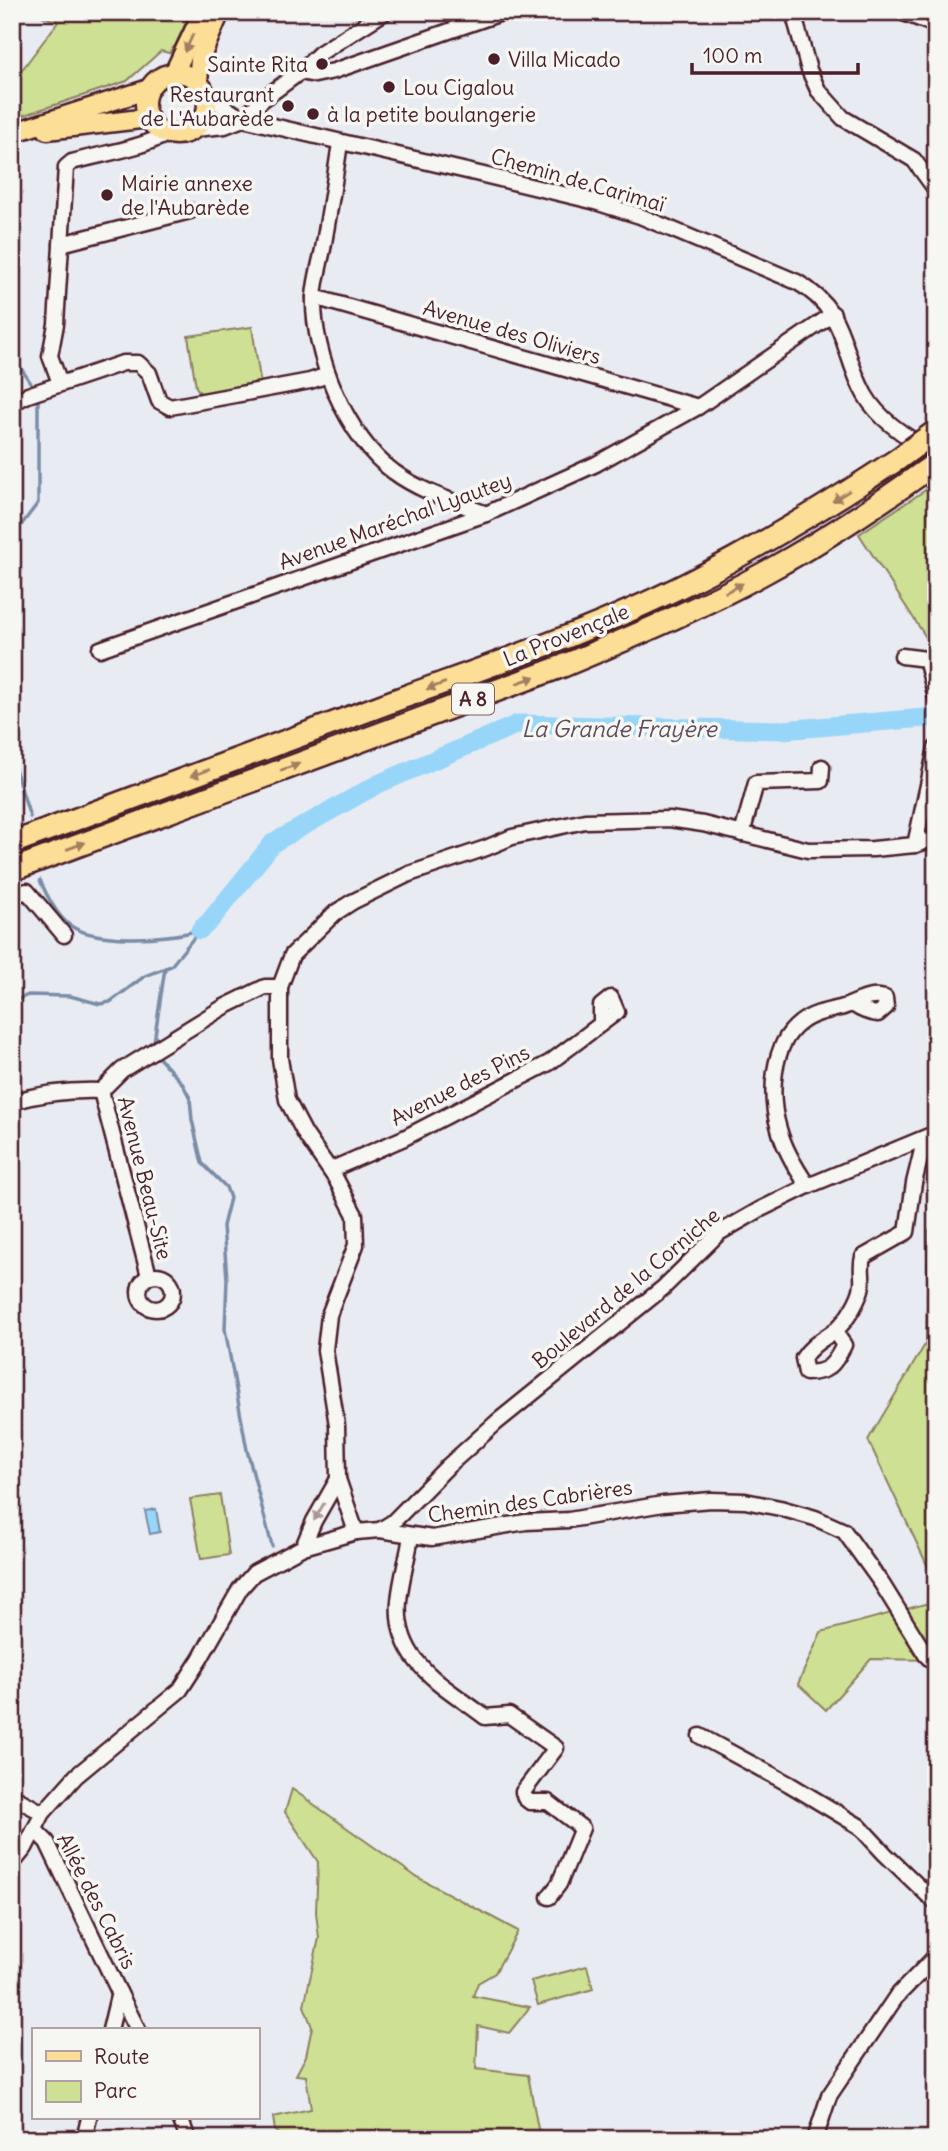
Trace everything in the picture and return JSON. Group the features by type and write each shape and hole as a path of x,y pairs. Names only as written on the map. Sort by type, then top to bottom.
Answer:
{"highway":[{"name":"La Provençale","path":"12,843 520,654 634,608 687,584 800,522 898,459 936,431"},
{"name":"La Provençale","path":"12,870 563,666 642,632 766,572 831,534 936,463"}],"main road":[{"path":"174,74 203,12"},
{"path":"149,89 146,108 153,125 167,134 182,135 195,129 206,113 200,59 220,12"},
{"path":"12,134 149,89 156,81 174,74 183,74 202,88"},
{"path":"12,134 149,118"}],"street":[{"path":"195,129 225,126 243,119 320,53 385,12"},
{"path":"300,72 314,75 334,71 504,12"},
{"path":"793,12 809,70 818,90 843,118 914,160 936,190"},
{"path":"901,12 936,25"},
{"name":"Chemin de Carimaï","path":"202,88 243,119 592,201 640,216 797,282 817,295 833,314 866,396 880,414 936,453"},
{"path":"60,383 50,356 56,324 66,167 72,162 121,148 138,148 167,134"},
{"path":"340,143 314,297 328,375 362,442 394,472 434,494 486,514"},
{"path":"61,244 190,211"},
{"name":"Avenue des Oliviers","path":"314,297 698,407"},
{"name":"Avenue Maréchal Lyautey","path":"100,649 486,514 596,464 698,407 833,314"},
{"path":"12,403 60,383 122,363 138,363 149,373 159,401 170,408 310,381 328,375"},
{"path":"902,656 926,659 936,697"},
{"path":"915,845 936,748"},
{"path":"742,834 756,783 821,781 822,766"},
{"path":"356,1532 338,1479 337,1425 325,1350 329,1314 356,1245 355,1215 287,1100 280,1059 280,987 292,956 335,914 352,902 409,874 512,837 585,821 669,819 704,824 808,850 873,849 915,845 936,838"},
{"path":"12,896 27,891 64,935"},
{"path":"12,1102 38,1094 101,1091 122,1070 224,1007 265,987 280,987"},
{"path":"808,1186 779,1129 774,1092 780,1051 800,1023 818,1013 854,1005"},
{"name":"Avenue des Pins","path":"330,1170 404,1138 549,1063 601,1024"},
{"name":"Avenue Beau-Site","path":"101,1091 149,1276"},
{"path":"834,1331 853,1307 862,1285 860,1269 863,1257 907,1232 914,1183 930,1135"},
{"name":"Boulevard de la Corniche","path":"380,1530 393,1522 448,1465 497,1422 663,1288 719,1233 808,1186 930,1135"},
{"path":"303,1547 314,1521 338,1479"},
{"name":"Chemin des Cabrières","path":"12,1864 43,1813 76,1776 180,1690 240,1589 254,1573 303,1547 356,1532 380,1530 432,1538 526,1522 569,1520 663,1504 711,1500 746,1501 780,1508 815,1518 844,1531 882,1584 926,1655 936,1665"},
{"path":"411,1536 400,1600 399,1623 403,1641 418,1665 485,1717 509,1715 556,1748 523,1791 530,1802 548,1802 582,1828 559,1884 549,1898"},
{"path":"700,1736 859,1826 936,1903"},
{"path":"12,1796 43,1813"},
{"name":"Allée des Cabris","path":"35,1830 47,1842 137,2028"},
{"path":"815,2139 829,2096 896,1997 936,1956"},
{"name":"Allée des Cabris","path":"110,2028 118,1992"},
{"path":"84,2139 89,2120"},
{"path":"181,2120 188,2139"}],"green space":[{"path":"32,12 191,12 169,53 161,51 127,81 12,119 12,75 21,71 58,22"},
{"path":"252,327 261,386 202,395 196,387 188,336"},
{"path":"936,483 936,642 929,642 859,534"},
{"path":"936,1220 936,1584 868,1440 926,1343 929,1230"},
{"path":"220,1495 229,1555 201,1559 190,1499"},
{"path":"936,1601 936,1660 871,1659 826,1710 798,1684 821,1632"},
{"path":"292,1789 415,1876 518,1931 495,1973 478,1983 473,1996 530,2007 509,2033 478,2026 476,2069 528,2075 538,2129 549,2139 287,2139 275,2131 273,2117 311,2109 306,2076 296,2075 306,2056 312,2027 304,2006 319,1938 316,1912 318,1862 285,1812"},
{"path":"587,1966 593,1989 538,2005 531,1981"}],"water":[{"path":"156,1509 160,1532 150,1534 145,1511"}],"waterway":[{"path":"12,355 34,388"},
{"path":"12,537 38,503 36,395"},
{"name":"La Grande Frayère","path":"200,930 273,843 378,784 518,724 783,730 936,717"},
{"path":"12,759 30,817"},
{"path":"40,880 62,918 77,929 92,934 130,938 169,936 199,930"},
{"path":"12,1002 28,995 70,996 100,1004 110,1002 145,976 171,966 200,930"},
{"path":"154,1042 165,968"},
{"path":"158,1057 182,1083 190,1098 202,1163 226,1187 230,1198 223,1226 227,1279 225,1329 247,1450 272,1546"}],"place":[{"name":"Villa Micado","path":"494,59"},
{"name":"Sainte Rita","path":"322,64"},
{"name":"Lou Cigalou","path":"389,87"},
{"name":"Restaurant de L'Aubarède","path":"288,106"},
{"name":"à la petite boulangerie","path":"313,114"},
{"name":"Mairie annexe de l'Aubarède","path":"107,195"}]}
